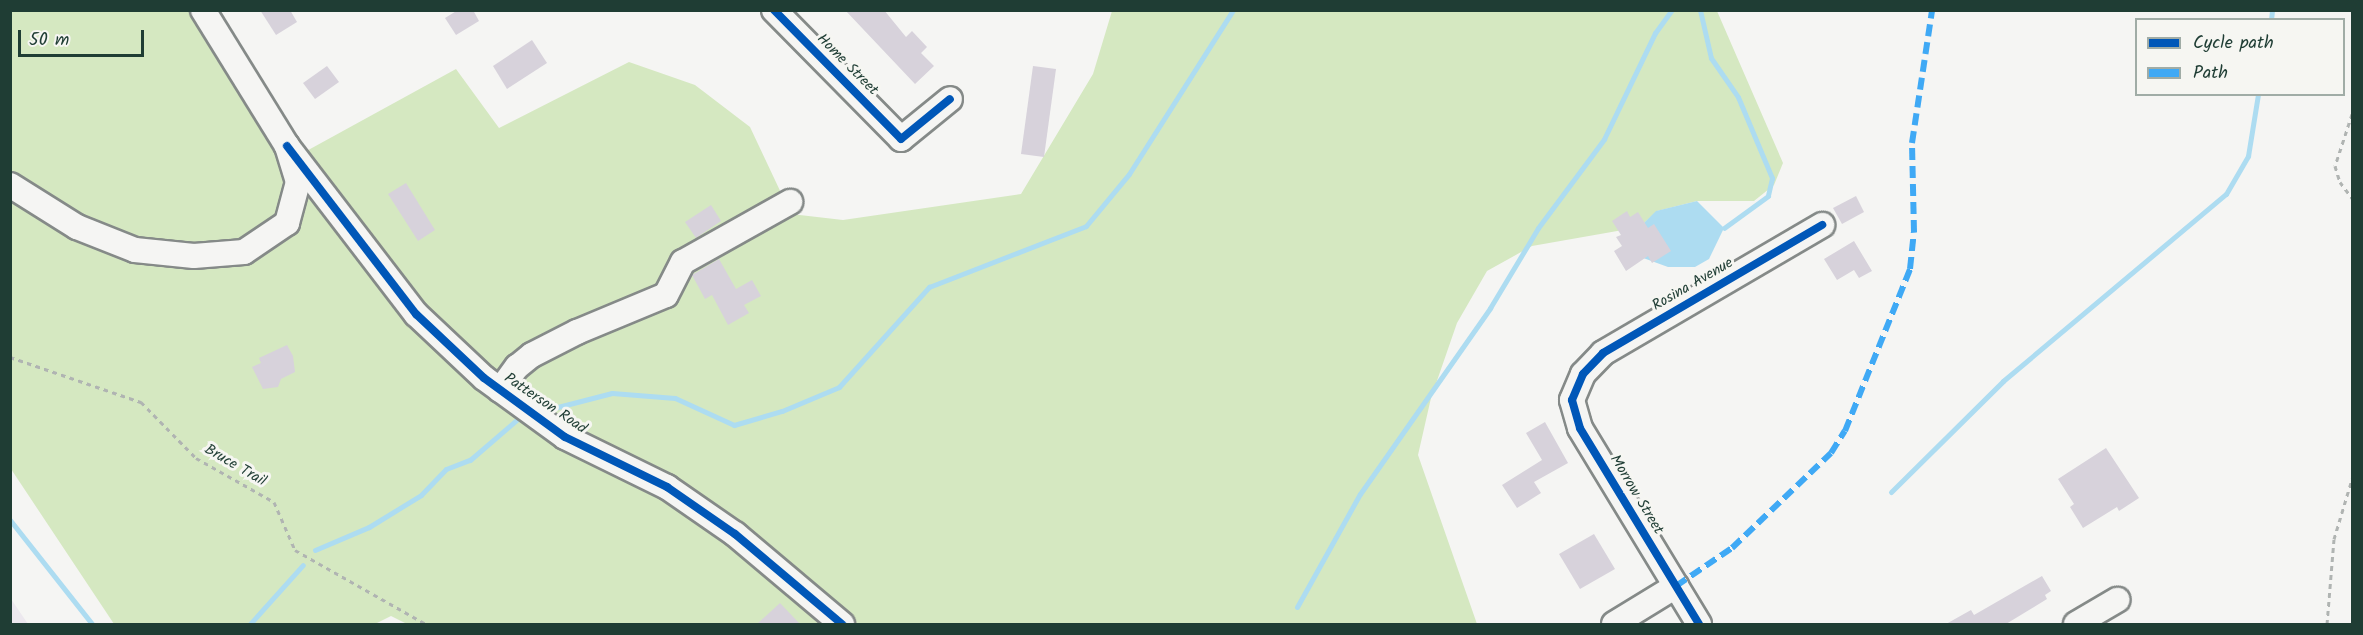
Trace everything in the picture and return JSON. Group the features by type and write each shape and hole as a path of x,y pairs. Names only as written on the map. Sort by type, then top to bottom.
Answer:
{"street":[{"path":"10,185 77,227 135,250 194,256 244,252 287,223 298,182 287,146 203,10"},
{"name":"Home Street","path":"774,10 901,139 950,99"},
{"name":"Patterson Road","path":"287,146 416,314 500,390 565,437 667,487 735,534 842,624"},
{"path":"500,390 517,367 532,356 577,332 666,296 683,262 790,202"},
{"name":"Rosina Avenue","path":"1583,374 1603,353 1822,225"},
{"name":"Morrow Street","path":"1583,374 1572,400 1580,428 1699,624"},
{"path":"1614,624 1676,586"},
{"path":"2076,624 2117,600"}],"path":[{"path":"2352,114 2335,166 2340,182 2352,198"},
{"path":"2327,624 2334,539 2352,479"}],"shaded area":[{"path":"11,599 28,624 11,624"}],"green space":[{"path":"10,11 188,11 301,154 456,69 499,128 629,62 695,85 750,127 791,214 843,220 1021,194 1093,74 1112,11 1717,11 1783,163 1774,185 1754,201 1697,201 1657,211 1640,227 1532,246 1487,271 1457,323 1431,398 1418,455 1477,624 407,624 391,616 375,624 114,624 11,469"}],"water":[{"path":"1697,201 1724,228 1709,259 1695,267 1668,267 1635,255 1640,227 1656,211"}],"building":[{"path":"260,10 290,10 297,22 276,35"},
{"path":"458,10 473,10 479,21 456,35 445,18"},
{"path":"845,10 884,10 906,37 912,31 927,47 921,53 934,66 915,84"},
{"path":"532,40 547,63 507,89 493,66"},
{"path":"327,66 339,82 315,99 303,83"},
{"path":"1033,66 1056,69 1044,157 1021,154"},
{"path":"406,183 435,230 418,241 388,194"},
{"path":"1856,196 1864,212 1842,224 1833,208"},
{"path":"711,205 721,221 696,238 685,222"},
{"path":"1627,211 1630,217 1638,212 1648,228 1654,224 1671,251 1652,263 1648,256 1626,271 1614,251 1622,246 1616,237 1621,235 1612,221"},
{"path":"1854,241 1872,271 1859,278 1854,270 1837,280 1824,259"},
{"path":"719,259 736,289 752,280 761,296 744,305 749,313 728,325 712,295 705,299 692,275"},
{"path":"287,345 293,356 295,372 281,379 278,387 263,389 252,367 261,363 259,358"},
{"path":"1545,422 1568,463 1534,482 1541,493 1517,508 1502,485 1542,460 1526,433"},
{"path":"2106,448 2139,498 2119,511 2117,507 2083,528 2070,507 2074,504 2058,479"},
{"path":"1594,534 1615,569 1580,589 1559,554"},
{"path":"2042,576 2051,591 2045,595 2047,599 2006,624 1946,624 1971,610 1974,615"},
{"path":"780,603 800,624 757,624"}],"waterway":[{"path":"550,409 612,393 675,398 734,425 782,411 839,387 929,287 1086,226 1129,174 1233,10"},
{"path":"1297,607 1360,494 1490,308 1538,228 1604,139 1655,33 1672,10"},
{"path":"1700,10 1711,58 1738,97 1772,178 1768,196 1724,228"},
{"path":"2271,18 2272,10"},
{"path":"1891,492 2003,381 2226,194 2248,156 2258,96"},
{"path":"315,550 369,527 421,495 446,469 470,460 520,417"},
{"path":"10,520 92,624"},
{"path":"250,624 303,565"}],"marked path":[{"path":"1676,586 1732,548 1831,453 1845,431 1910,269 1914,232 1912,143 1932,10"}],"cycle path":[{"path":"774,10 901,139 950,99"},
{"path":"287,146 416,314 484,378 565,437 667,487 735,534 842,624"},
{"path":"1699,624 1580,428 1572,400 1583,374 1603,353 1822,225"}]}
